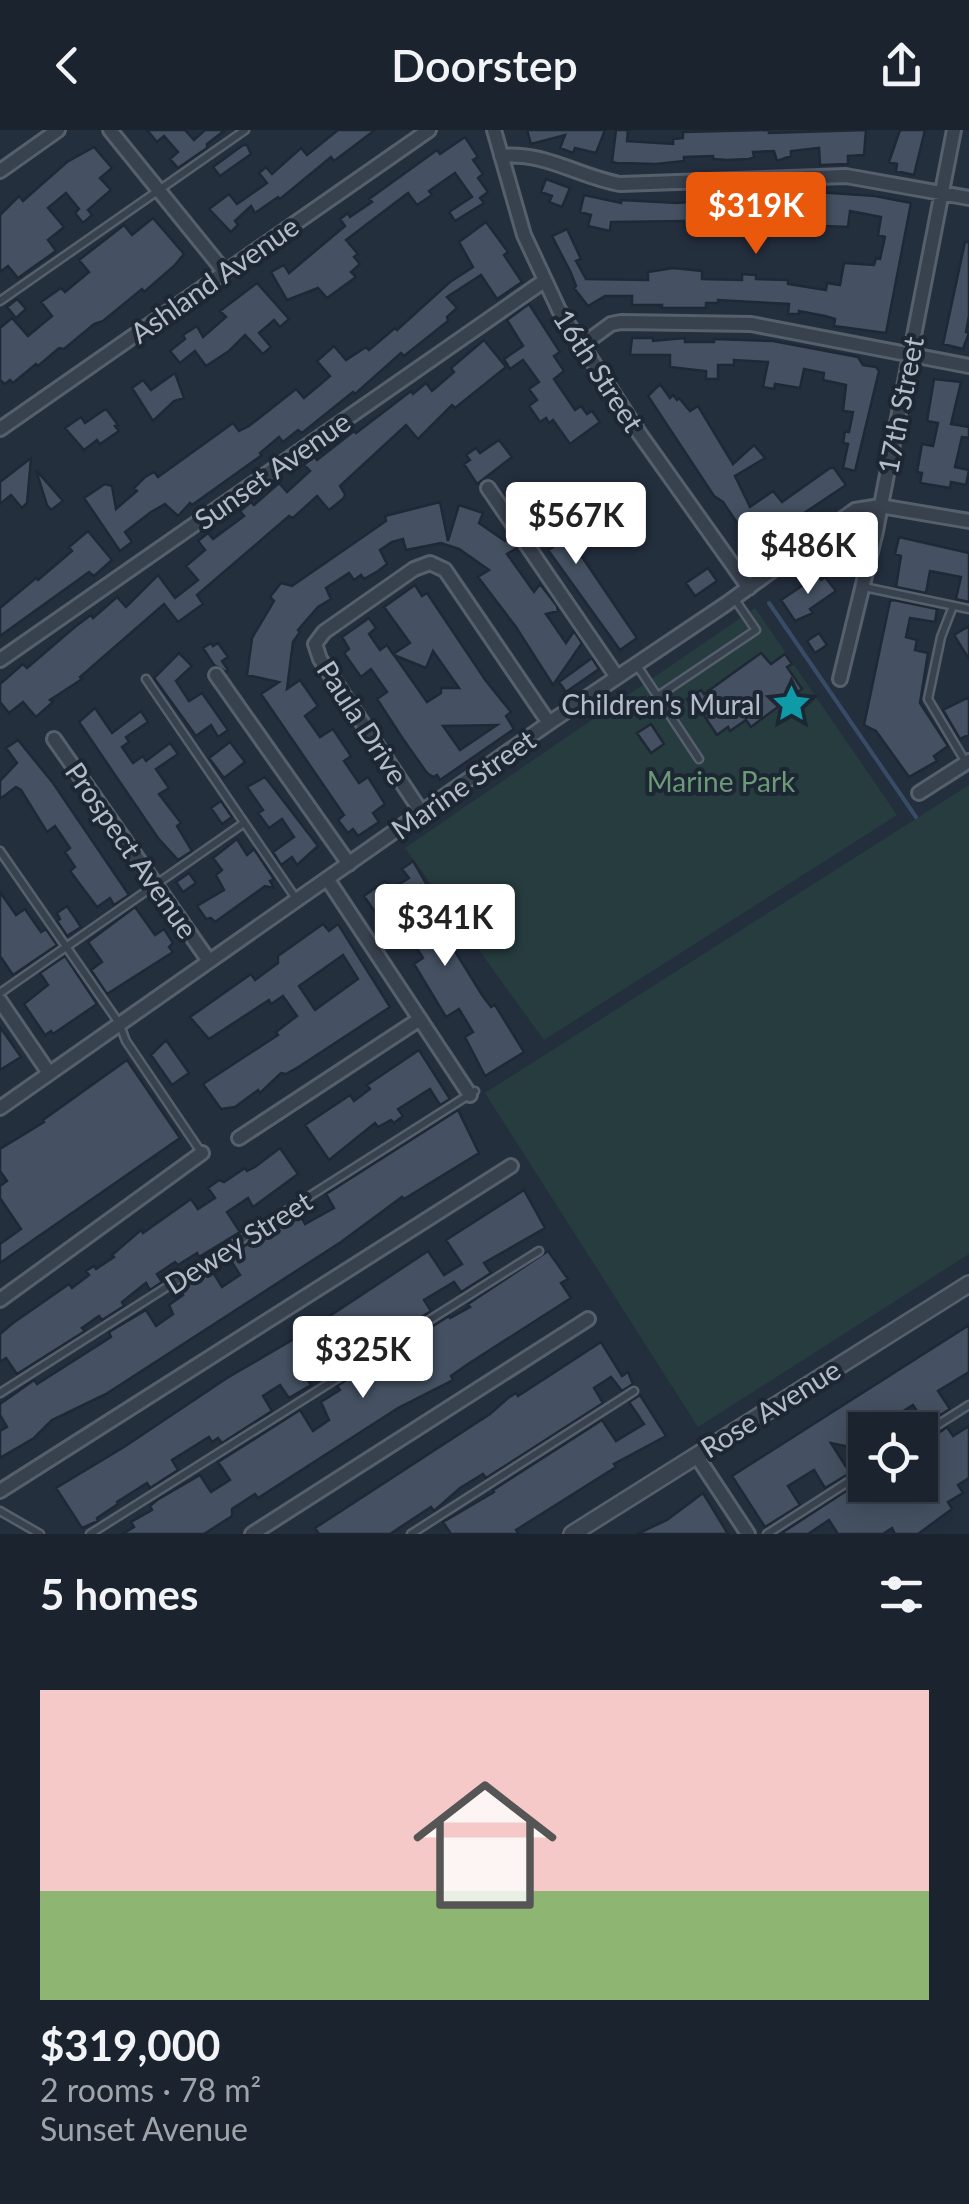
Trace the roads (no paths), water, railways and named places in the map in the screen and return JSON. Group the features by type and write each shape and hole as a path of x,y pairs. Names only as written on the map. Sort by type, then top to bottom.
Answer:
{"street":[{"path":"0,170 58,130"},
{"path":"110,130 224,271"},
{"name":"Ashland Avenue","path":"0,429 430,130"},
{"name":"16th Street","path":"494,130 524,235 544,281 581,346 748,588"},
{"name":"17th Street","path":"840,679 864,587 954,130"},
{"path":"501,156 536,157 603,181 632,184 846,176 969,198"},
{"name":"Sunset Avenue","path":"0,660 544,281"},
{"path":"581,346 620,322 733,324 793,330 969,366"},
{"path":"488,488 617,677"},
{"path":"880,506 969,521"},
{"name":"Marine Street","path":"0,1108 856,510 880,506"},
{"name":"Paula Drive","path":"422,813 320,660 315,644 324,632 430,563 445,570 549,723"},
{"path":"216,675 349,864"},
{"name":"Prospect Avenue","path":"54,739 209,962"},
{"path":"918,793 968,762"},
{"path":"328,880 472,1093"},
{"path":"0,997 49,1074"},
{"path":"239,1138 420,1019"},
{"path":"0,1300 202,1153"},
{"path":"0,1491 511,1166"},
{"name":"Rose Avenue","path":"572,1534 969,1284"},
{"path":"252,1534 588,1319"},
{"path":"696,1455 748,1534"}],"lane":[{"path":"0,300 245,130"},
{"path":"864,587 969,610"},
{"path":"658,696 756,630 734,598"},
{"path":"953,606 941,636 928,698 968,762"},
{"path":"636,664 699,759"},
{"path":"146,679 298,901"},
{"path":"0,997 244,822"},
{"path":"0,851 202,1153"},
{"name":"Dewey Street","path":"0,1393 472,1093"},
{"path":"90,1534 539,1250"},
{"path":"411,1534 634,1392"},
{"path":"938,1425 969,1405"},
{"path":"767,1534 848,1482"},
{"path":"0,1511 40,1534"}],"waterway":[{"path":"769,603 916,817"}],"place":[{"name":"Children's Mural","path":"791,704"}],"park label":[{"name":"Marine Park","path":"721,781"}]}
